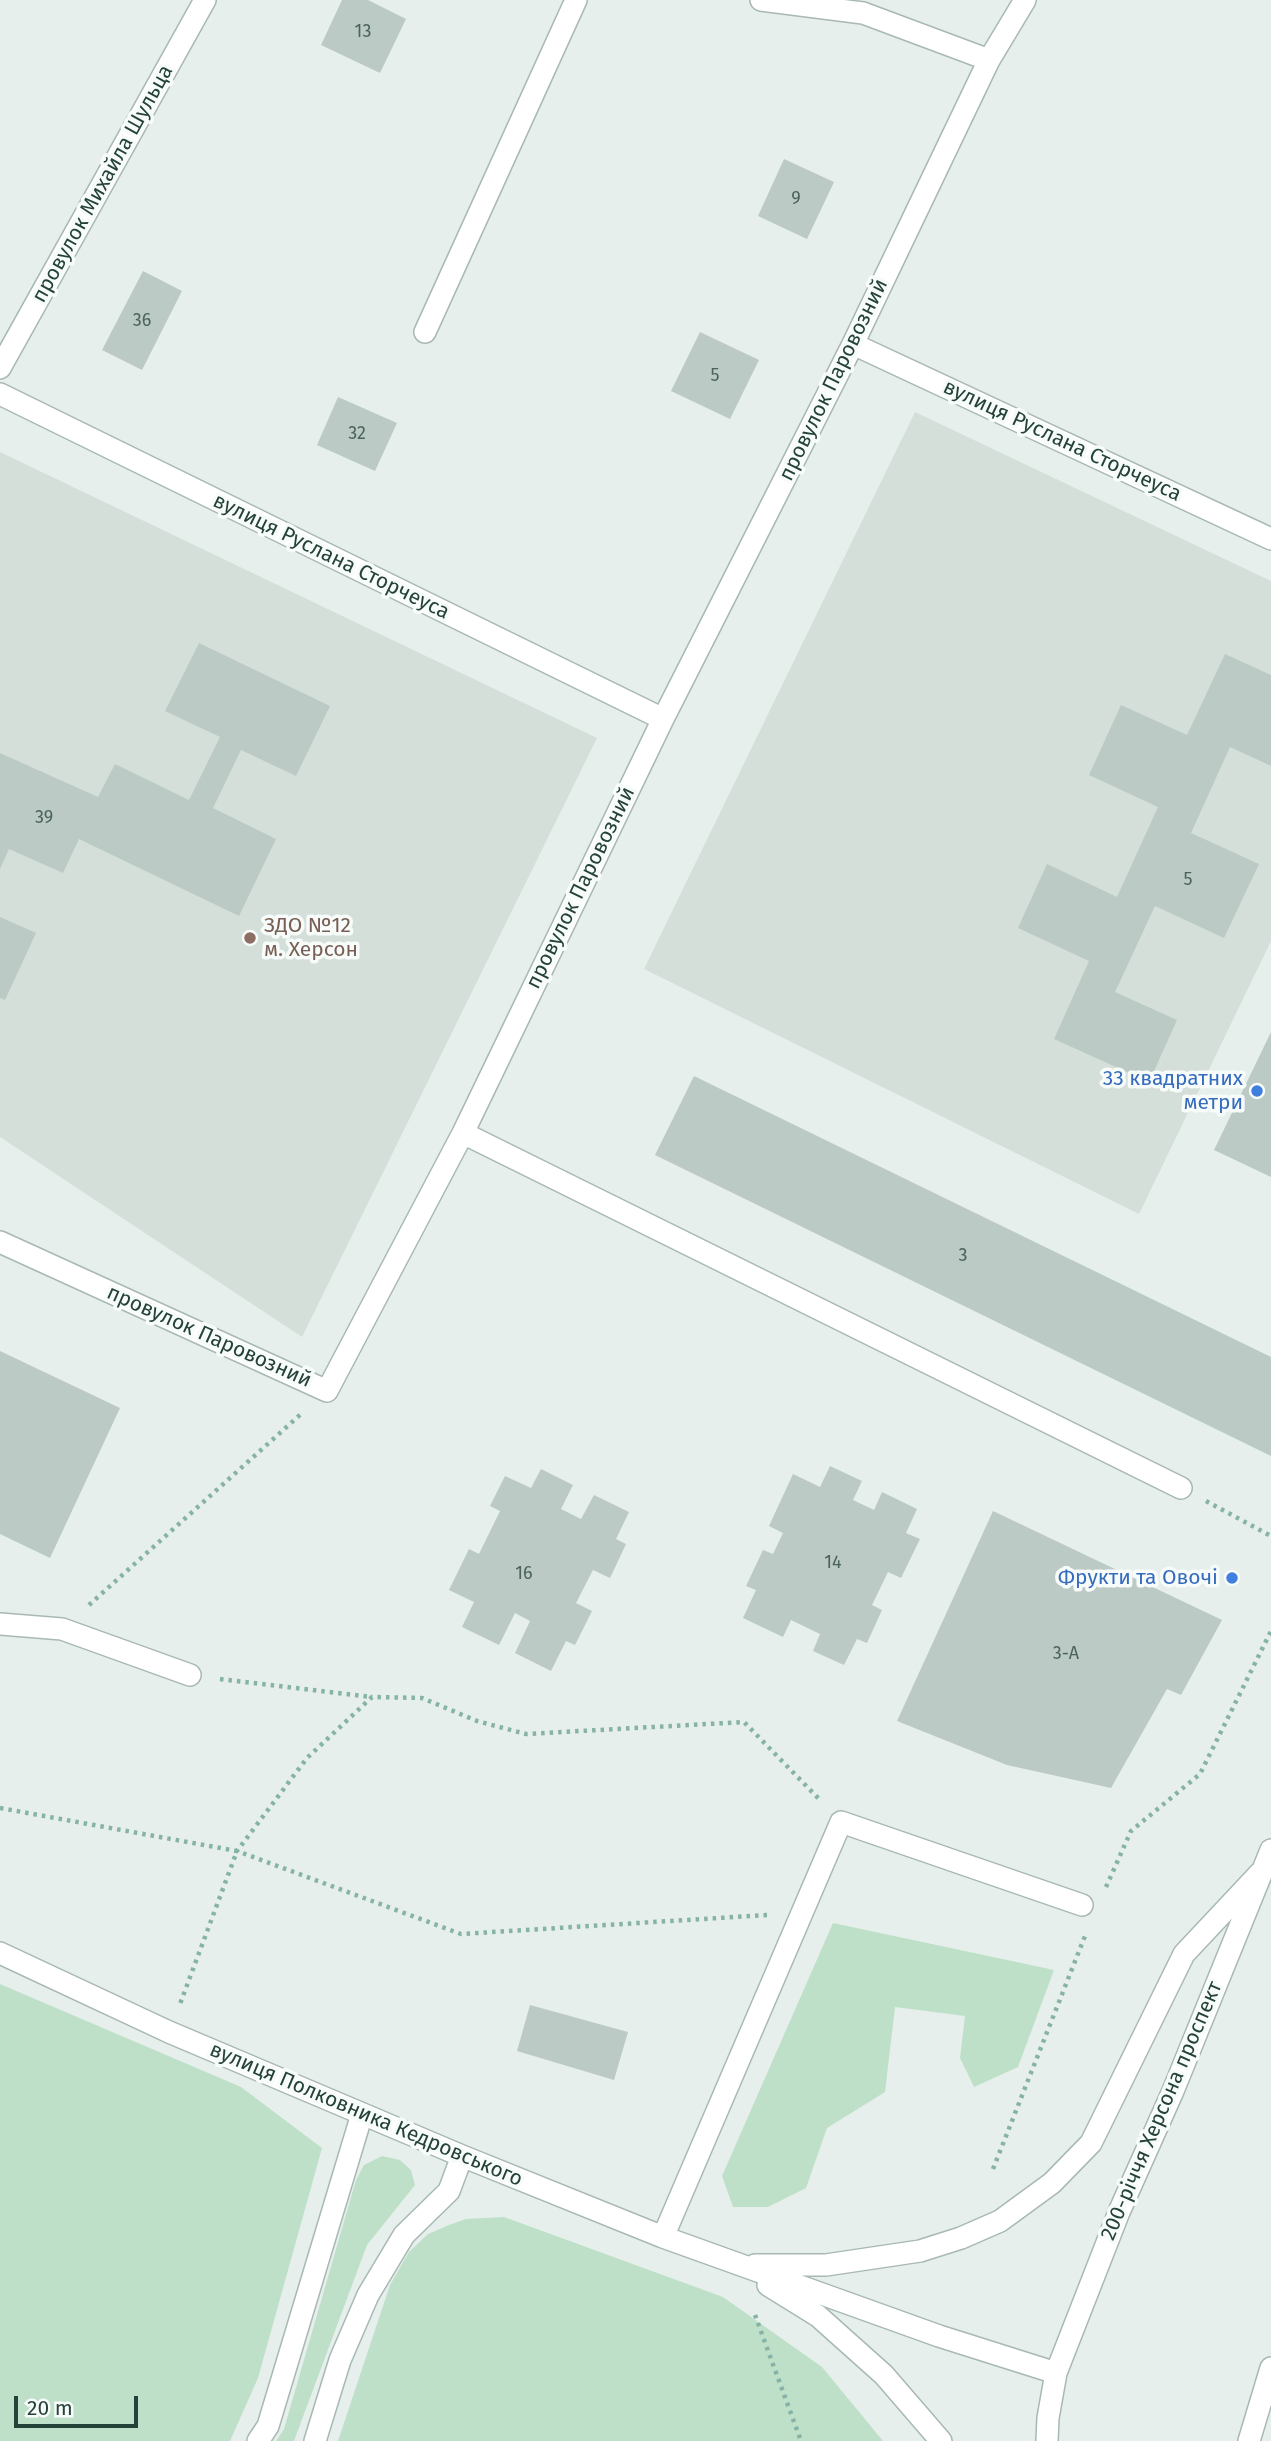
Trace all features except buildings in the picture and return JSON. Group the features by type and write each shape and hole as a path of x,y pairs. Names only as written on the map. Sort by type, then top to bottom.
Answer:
{"street":[{"name":"провулок Михайла Шульца","path":"0,368 205,0"},
{"path":"425,332 576,0"},
{"path":"761,0 863,13 989,60"},
{"name":"провулок Паровозний","path":"0,1242 327,1391 463,1133 663,719 853,344 989,60 1025,0"},
{"name":"вулиця Руслана Сторчеуса","path":"853,344 1271,539"},
{"name":"вулиця Руслана Сторчеуса","path":"0,394 663,719"},
{"path":"463,1133 1181,1488"},
{"path":"0,1624 62,1629 190,1675"},
{"path":"663,2237 842,1822 1089,1907"},
{"name":"200-річчя Херсона проспект","path":"1056,2373 1119,2212 1173,2091 1271,1850"},
{"name":"вулиця Полковника Кедровського","path":"737,2265 826,2265 920,2251 961,2238 1000,2221 1052,2183 1091,2143 1184,1954 1260,1873"},
{"name":"вулиця Полковника Кедровського","path":"0,1953 169,2032 362,2115 663,2237 939,2336 1056,2373"},
{"path":"258,2441 268,2426 362,2115"},
{"path":"315,2441 341,2360 368,2295 404,2235 449,2191 463,2156"},
{"name":"вулиця Полковника Кедровського","path":"737,2265 818,2316 884,2375 941,2441"},
{"path":"1249,2441 1271,2368"},
{"path":"1047,2441 1056,2373"}],"path":[{"path":"62,1629 327,1391"},
{"path":"1181,1488 1271,1536"},
{"path":"993,2169 1089,1907 1131,1831 1200,1774 1271,1631"},
{"path":"190,1675 372,1697 422,1698 477,1721 526,1734 744,1722 842,1822"},
{"path":"169,2032 237,1851 307,1758 372,1697"},
{"path":"0,1808 237,1851 461,1934 803,1913"},
{"path":"737,2265 802,2441"}],"shaded area":[{"path":"915,412 1271,581 1271,941 1139,1214 644,969"},
{"name":"ЗДО №12 м. Херсон","path":"0,452 597,738 302,1337 0,1137"}],"green space":[{"path":"833,1923 1054,1970 1018,2067 974,2087 960,2058 965,2016 895,2007 885,2092 827,2128 806,2188 768,2207 733,2207 722,2176"},
{"path":"0,1984 241,2087 322,2148 258,2378 230,2441 0,2441"},
{"path":"382,2156 400,2160 411,2170 415,2185 367,2245 294,2441 276,2441 284,2429 356,2180 364,2165"},
{"path":"504,2217 723,2297 822,2367 883,2441 338,2441 390,2285 409,2252 428,2234 449,2225 466,2219"}],"place":[{"name":"ЗДО №12 м. Херсон","path":"250,938"},
{"name":"33 квадратних метри","path":"1257,1091"},
{"name":"Фрукти та Овочі","path":"1232,1578"}]}
